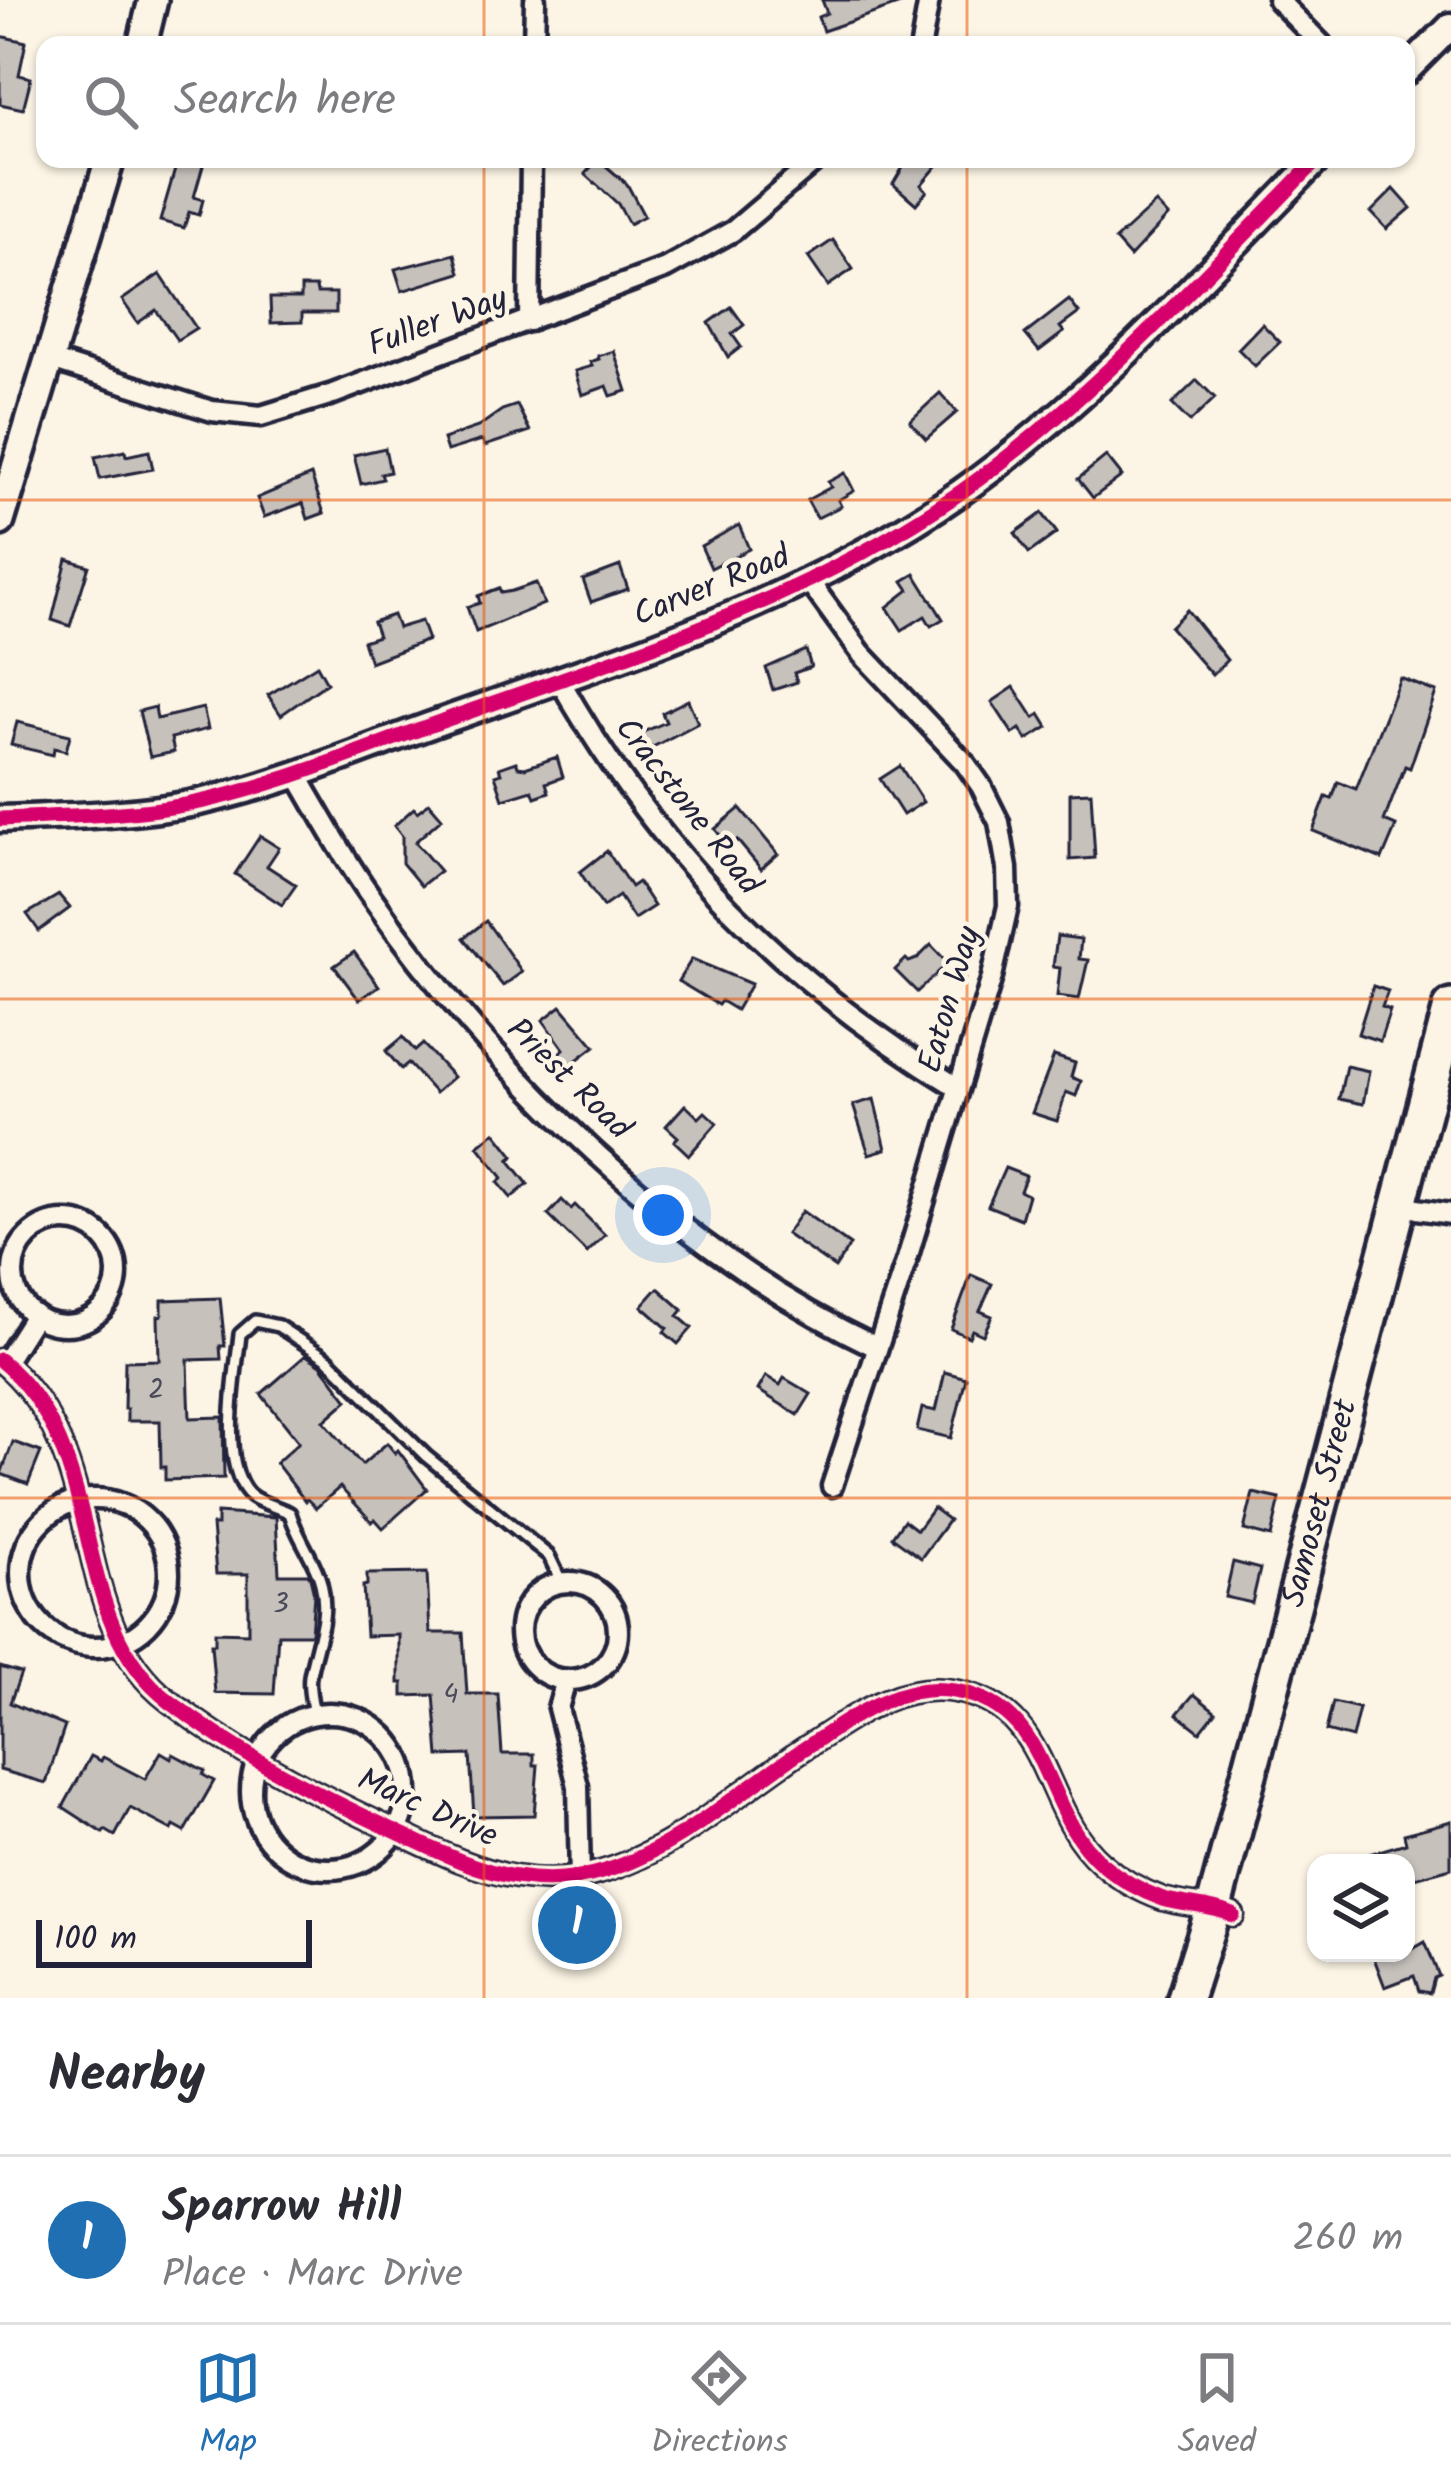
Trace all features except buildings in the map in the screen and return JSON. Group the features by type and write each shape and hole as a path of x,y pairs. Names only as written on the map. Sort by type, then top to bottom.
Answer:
{"highway":[{"name":"Samoset Street","path":"1422,1208 1451,1007"},
{"name":"Samoset Street","path":"1208,1998 1224,1911 1422,1208 1451,1084"},
{"name":"Samoset Street","path":"1185,1998 1224,1911"}],"main road":[{"path":"144,36 153,0"},
{"path":"0,520 107,168"}],"street":[{"path":"533,36 535,0"},
{"path":"922,36 929,0"},
{"path":"1278,0 1313,36"},
{"path":"1415,62 1451,26"},
{"path":"529,321 531,168"},
{"name":"Fuller Way","path":"48,359 212,411 261,416 333,394 666,268 733,231 807,168"},
{"name":"Carver Road","path":"0,819 157,810 297,775 734,614 808,580 957,495 1042,430 1132,348 1309,168"},
{"name":"Eaton Way","path":"808,580 861,653 964,763 999,822 1007,868 1008,906 992,977 832,1486"},
{"name":"Cracstone Road","path":"559,679 600,752 668,843 742,925 859,1020 957,1087"},
{"name":"Priest Road","path":"297,775 365,888 415,956 485,1042 567,1127 719,1252 811,1316 876,1347"},
{"path":"62,1221 97,1232 116,1259 109,1300 95,1315 75,1323 54,1324 35,1315 19,1296 13,1271 27,1237 62,1221"},
{"path":"2,1362 35,1315"},
{"name":"Marc Drive","path":"2,1362 29,1386 55,1426 106,1605 142,1675 166,1699 258,1759 396,1832 501,1874 540,1880 580,1878 656,1850 883,1700 908,1692 950,1690 987,1701 1016,1721 1031,1741 1077,1833 1110,1870 1164,1899 1224,1911"},
{"path":"80,1501 113,1502 129,1508 155,1529 168,1560 160,1610 122,1642 90,1647 59,1638 35,1617 22,1588 23,1555 29,1540 50,1515 80,1501"},
{"path":"561,1582 583,1583 602,1594 615,1612 619,1634 612,1655 598,1671 566,1680 532,1664 522,1647 519,1628 529,1601 543,1588 561,1582"},
{"path":"566,1680 558,1708 578,1786 580,1878"},
{"path":"314,1714 354,1717 372,1725 399,1754 408,1793 396,1832 368,1859 350,1867 330,1870 292,1861 276,1849 255,1816 250,1797 258,1759 280,1730 314,1714"}],"lane":[{"path":"314,1714 309,1679 319,1650 321,1581 290,1513 250,1496 236,1473 232,1414 240,1334 255,1321 278,1326 328,1358 426,1456 549,1556 561,1582"}],"cycle path":[{"path":"0,819 143,811 256,787 647,648 840,564 961,492 1057,417 1147,334 1309,168"},
{"path":"0,1360 35,1398 59,1441 113,1626 136,1667 169,1701 251,1756 440,1852 485,1870 527,1879 605,1871 687,1831 862,1712 915,1691 954,1691 986,1701 1010,1717 1028,1738 1081,1841 1108,1869 1163,1899 1233,1915"}],"place":[{"name":"Sparrow Hill","path":"577,1925"}]}
